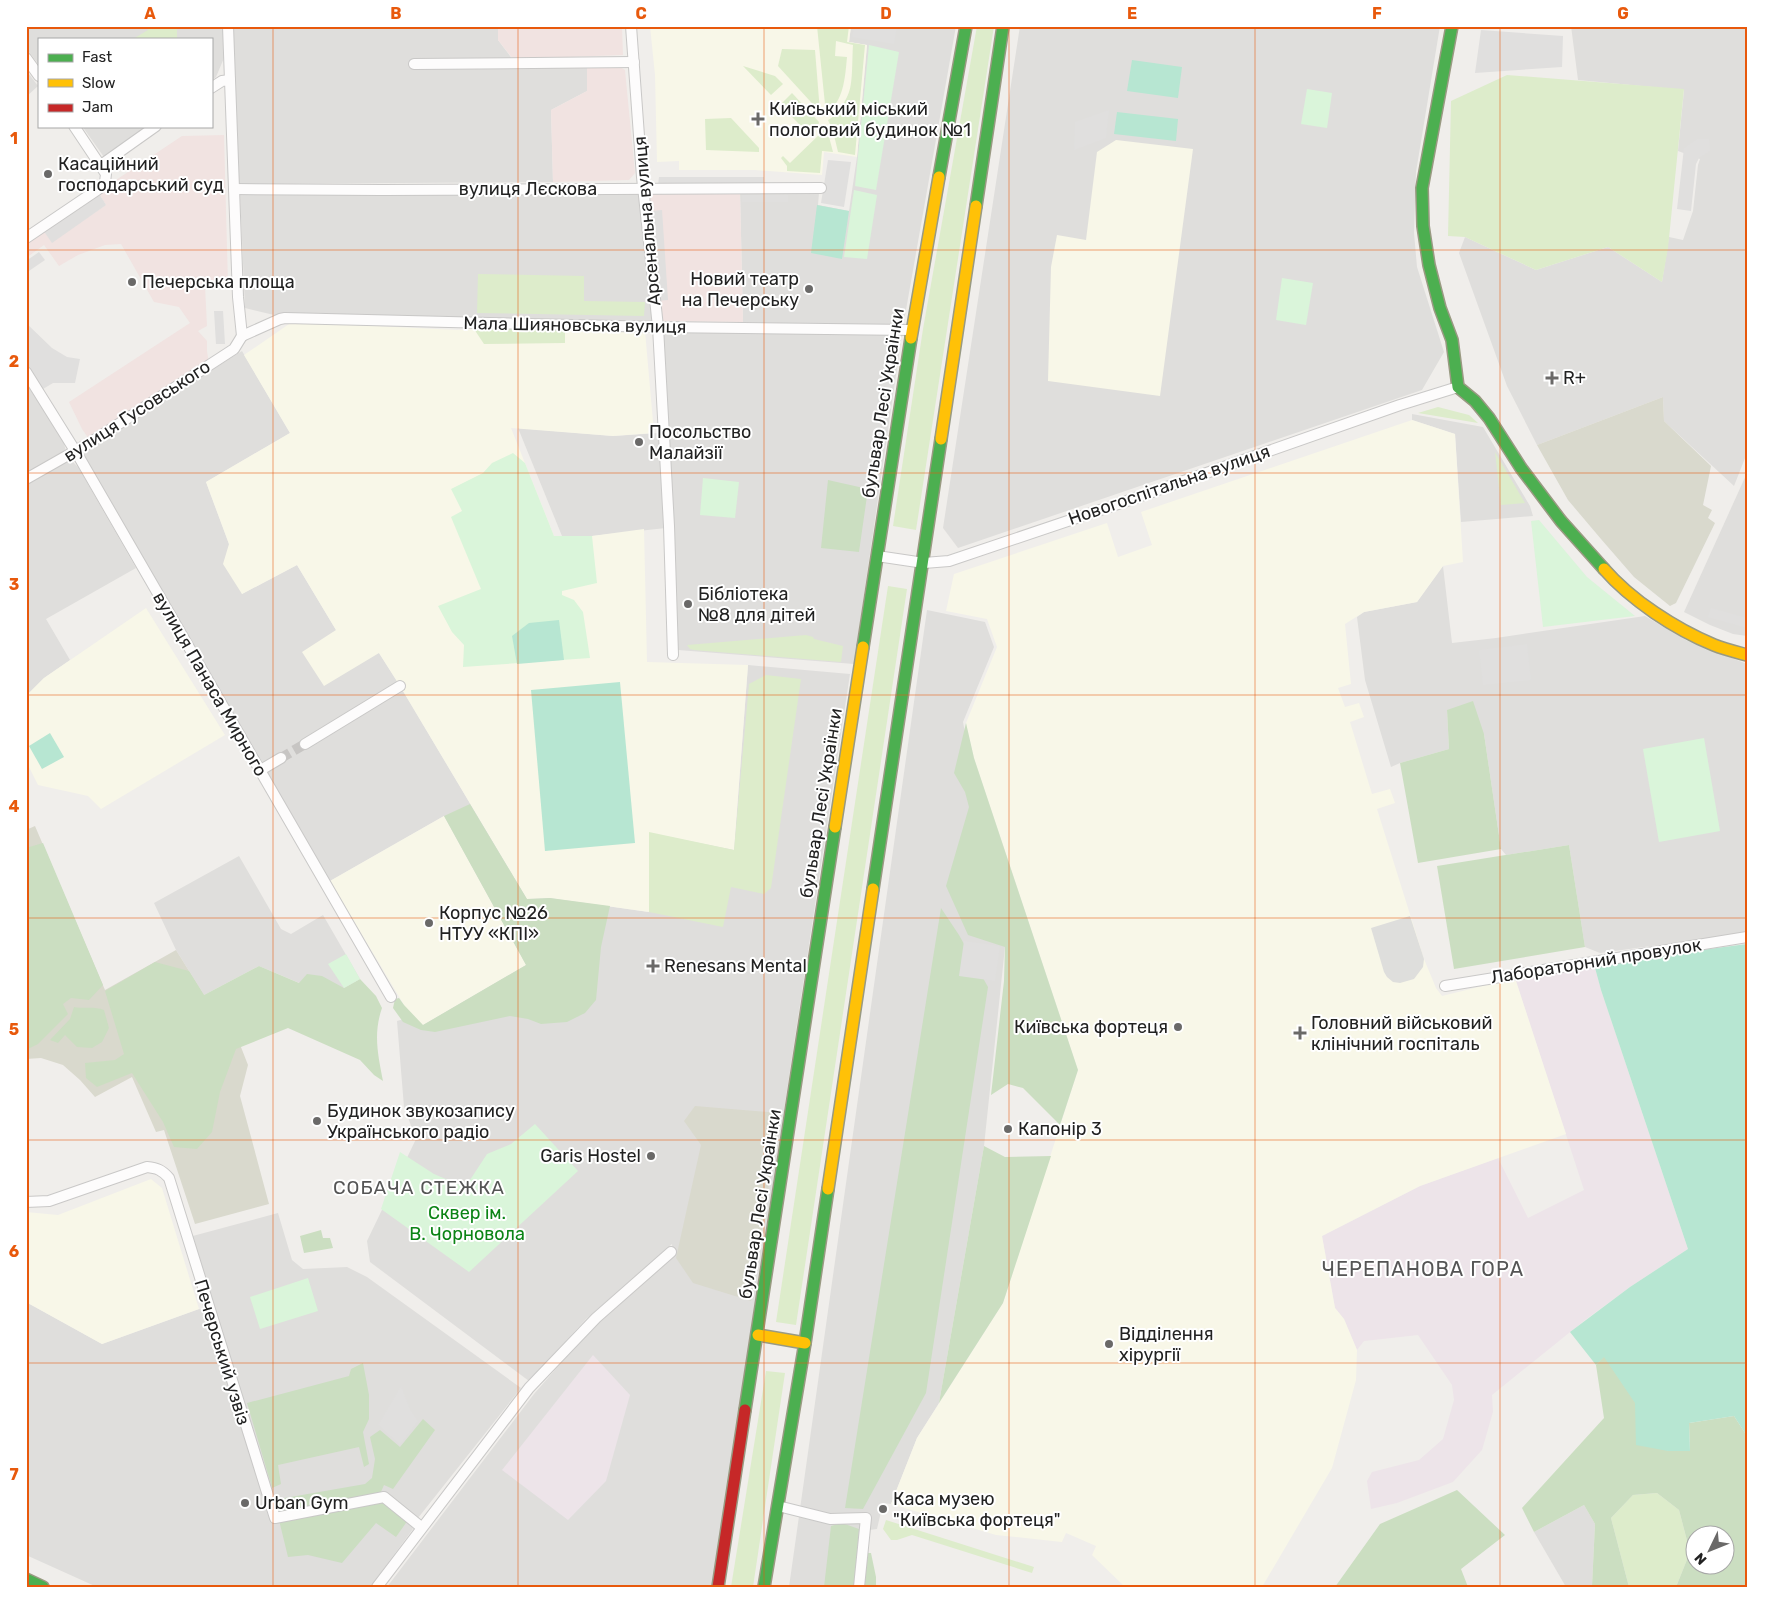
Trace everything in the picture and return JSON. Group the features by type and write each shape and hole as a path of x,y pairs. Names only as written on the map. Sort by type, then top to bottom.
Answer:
{"main road":[{"name":"бульвар Лесі Українки","path":"718,1587 912,330 966,26"},
{"path":"764,1587 805,1342 1004,26"},
{"path":"1452,26 1422,188 1423,226 1429,265 1440,308 1452,340 1458,387 1475,401 1489,418 1521,468 1561,521 1611,577 1638,601 1672,623 1714,645 1747,655"},
{"path":"758,1335 805,1342"},
{"path":"26,1579 43,1587"}],"street":[{"path":"228,26 242,336"},
{"name":"Арсенальна вулиця","path":"631,26 643,188 658,328 669,526 673,655"},
{"path":"26,58 38,75"},
{"path":"414,64 634,62"},
{"path":"212,87 222,81 230,80"},
{"path":"26,238 100,188 106,178 101,165 75,128"},
{"path":"101,165 153,128"},
{"name":"вулиця Лєскова","path":"234,189 821,188"},
{"name":"Мала Шияновська вулиця","path":"242,336 285,318 658,328 912,330"},
{"name":"вулиця Гусовського","path":"26,479 76,451 234,349 242,336"},
{"name":"вулиця Панаса Мирного","path":"26,372 76,451 391,997"},
{"name":"Новогоспітальна вулиця","path":"877,556 924,563 949,561 1400,404 1458,387"},
{"path":"305,744 400,686"},
{"path":"260,771 281,758"},
{"name":"Лабораторний провулок","path":"1445,986 1747,937"},
{"name":"Печерський узвіз","path":"26,1202 49,1201 147,1167 156,1168 164,1172 169,1178 275,1518 384,1496 421,1527"},
{"path":"377,1587 529,1388 596,1318 671,1252"},
{"path":"778,1506 830,1519 866,1518 859,1587"}],"shaded area":[{"path":"26,26 223,26 224,58 216,77 212,80 212,38 38,38 38,64 26,48"},
{"path":"233,26 498,26 498,40 517,65 587,67 587,91 551,110 553,182 238,184"},
{"path":"498,26 622,26 623,55 513,59 498,40"},
{"name":"Київський міський пологовий будинок №1","path":"650,26 851,26 849,42 867,45 857,157 824,152 822,175 755,170 679,170 679,161 657,162 655,75"},
{"path":"851,26 956,26 903,327 743,322 740,192 819,193 818,205 849,211 857,157 867,45 849,42"},
{"path":"854,26 897,26 894,44 852,37"},
{"path":"1020,26 1440,26 1416,172 1414,233 1417,267 1444,352 1422,390 958,548 943,528"},
{"path":"1571,26 1747,26 1747,453 1734,486 1664,421 1663,397 1537,445 1507,386 1459,253 1465,237 1536,270 1608,247 1662,282 1669,237 1683,240 1693,211 1700,159 1678,151 1684,90 1578,80"},
{"path":"1481,30 1563,36 1562,67 1475,73"},
{"path":"618,66 625,70 635,173 629,180 553,182 551,110 587,91 587,67"},
{"path":"26,70 38,86 26,97"},
{"path":"1109,110 1106,138 1074,150 1075,122"},
{"path":"83,128 144,128 104,157"},
{"path":"224,135 228,284 205,286 207,326 198,331 207,341 209,364 91,442 82,429 69,402 190,323 179,307 154,302 121,244 105,245 78,255 59,266 44,245 26,258 26,242 43,230 52,242 106,205 98,192 182,136"},
{"path":"1697,139 1709,139 1710,151 1699,158 1696,164 1691,211 1677,209 1684,148"},
{"path":"1116,140 1193,149 1160,396 1048,381 1051,267 1057,235 1086,240 1097,152"},
{"path":"828,160 851,162 844,207 821,203"},
{"path":"659,177 764,177 764,185 658,185"},
{"path":"98,192 106,205 52,243 43,230"},
{"path":"638,192 652,322 274,315 245,308 240,194"},
{"path":"740,192 743,322 661,321 650,194"},
{"path":"742,195 788,195 788,202 742,202"},
{"path":"662,210 668,300 657,301 652,211"},
{"path":"39,252 45,260 26,273 26,261"},
{"path":"214,311 223,311 225,344 216,344"},
{"path":"292,322 457,330 499,328 645,331 654,433 613,436 511,428 554,536 592,536 644,529 647,662 748,665 734,850 649,833 649,912 550,898 527,899 379,653 324,686 302,652 336,630 297,565 242,594 223,564 229,544 206,482 290,433 244,355"},
{"path":"26,323 52,348 67,357 80,359 75,383 53,383 38,392 26,372"},
{"path":"662,332 902,334 854,664 678,650"},
{"path":"242,351 290,433 206,482 229,544 242,594 297,565 336,630 379,653 527,899 550,898 649,912 649,832 734,849 748,665 850,674 712,1587 387,1587 534,1394 587,1333 673,1257 672,1244 586,1319 529,1381 370,1262 367,1241 416,1139 404,1107 397,1021 404,1019 423,1025 526,965 444,816 330,881 81,452"},
{"path":"26,383 64,443 66,452 26,474"},
{"path":"1663,397 1664,421 1711,466 1703,505 1712,510 1708,518 1715,523 1676,603 1670,606 1634,577 1568,500 1537,445"},
{"path":"1412,414 1483,427 1530,506 1533,516 1461,522 1455,434 1412,420"},
{"name":"Головний військовий клінічний госпіталь","path":"1412,420 1455,434 1463,562 1443,566 1417,602 1364,612 1345,624 1351,684 1338,688 1345,707 1359,703 1364,717 1350,722 1372,794 1390,789 1395,803 1377,809 1424,959 1436,988 1442,996 1515,978 1566,1134 1420,1186 1322,1236 1335,1308 1344,1319 1357,1350 1356,1380 1332,1468 1262,1587 1125,1587 1092,1555 1096,1546 1066,1533 1062,1542 996,1535 891,1504 917,1438 1003,1303 1078,1070 974,758 966,723 997,647 987,619 946,611 954,574 1107,523 1118,557 1152,545 1141,512"},
{"path":"518,428 613,436 658,433 666,528 592,536 562,536"},
{"path":"70,459 78,467 136,568 46,619 70,660 44,678 26,696 26,482"},
{"path":"1747,473 1747,636 1733,634 1684,612"},
{"path":"1443,566 1452,643 1645,616 1686,640 1747,664 1747,933 1600,953 1585,947 1569,845 1506,855 1501,849 1484,734 1447,710 1449,749 1391,767 1365,680 1357,617 1364,612 1417,602"},
{"path":"146,608 225,735 101,809 88,796 38,785 26,761 26,696 44,678"},
{"path":"1711,608 1747,618 1747,628 1708,617"},
{"path":"927,610 985,622 994,647 963,722 1005,947 984,1146 939,1403 917,1438 891,1504 883,1503 877,1529 869,1530 865,1587 789,1587"},
{"path":"1527,644 1531,680 1483,685 1479,650"},
{"name":"Корпус №26 НТУУ «КПІ»","path":"444,816 526,965 423,1025 404,1019 404,1005 330,881"},
{"path":"35,826 105,990 176,950 204,995 230,1019 248,1065 240,1096 269,1204 195,1224 164,1130 156,1132 132,1077 95,1097 63,1065 41,1058 26,1059 26,830"},
{"path":"239,856 281,929 291,934 323,915 360,979 330,996 259,966 204,995 176,950 154,903"},
{"path":"1410,916 1424,959 1423,967 1414,979 1400,983 1393,982 1384,972 1371,928"},
{"path":"964,941 1000,946 995,981 959,976"},
{"path":"1594,964 1688,1249 1630,1287 1585,1320 1492,1395 1493,1412 1482,1450 1453,1482 1397,1503 1371,1509 1367,1481 1372,1472 1419,1460 1443,1439 1454,1400 1452,1385 1418,1335 1364,1341 1357,1350 1344,1319 1335,1308 1322,1236 1420,1186 1498,1158 1528,1218 1584,1190 1515,978"},
{"path":"695,1106 780,1113 751,1301 693,1283 676,1258 701,1145 684,1121"},
{"path":"151,1179 162,1188 199,1309 102,1344 26,1302 26,1212 58,1215"},
{"path":"278,1213 292,1260 303,1269 347,1267 367,1277 521,1388 418,1518 276,1516 189,1237"},
{"path":"26,1302 102,1344 199,1309 206,1311 272,1523 383,1500 408,1520 413,1529 370,1587 97,1587 26,1555"},
{"path":"593,1355 630,1395 606,1481 568,1520 502,1470"},
{"path":"401,1386 410,1409 418,1421 400,1445 378,1425"},
{"path":"1584,1505 1595,1524 1592,1586 1566,1587 1534,1532"}],"green space":[{"path":"148,26 177,26 177,38 135,38 148,30"},
{"path":"817,26 849,26 847,42 865,45 855,155 838,152 828,120 834,116 846,100 849,92 852,76 853,45 836,41 835,56 847,57 845,73 837,103 826,114"},
{"path":"977,26 994,26 916,530 893,526 923,329"},
{"path":"869,45 899,52 876,190 855,186"},
{"path":"782,49 815,50 820,112 778,66"},
{"path":"1132,60 1182,67 1178,98 1127,91"},
{"path":"743,66 775,76 783,84 771,95"},
{"path":"1507,75 1684,89 1668,248 1662,282 1608,247 1536,270 1465,237 1448,236 1451,101"},
{"path":"1307,89 1332,93 1327,128 1301,124"},
{"path":"792,93 819,122 810,135 780,105"},
{"path":"1117,112 1178,119 1176,141 1114,134"},
{"path":"731,118 759,148 759,152 706,150 705,119"},
{"path":"824,126 833,152 822,151 820,173 787,171 787,166 781,158 783,156 790,163 823,131"},
{"path":"854,190 877,195 867,259 844,257"},
{"path":"817,205 849,211 842,259 811,253"},
{"path":"478,274 584,276 584,301 645,302 644,316 477,313"},
{"path":"1282,278 1313,283 1306,325 1276,320"},
{"path":"474,329 565,330 565,343 484,344"},
{"path":"1438,407 1469,415 1478,423 1418,413"},
{"path":"1495,452 1525,503 1501,505"},
{"path":"513,453 525,463 554,536 592,536 597,583 562,591 562,595 574,600 583,612 590,658 463,667 464,645 452,632 438,606 481,589 451,517 462,511 451,489 483,473 492,463"},
{"path":"703,478 739,482 735,518 700,515"},
{"path":"828,480 868,489 859,552 821,548"},
{"path":"1539,520 1587,577 1635,616 1543,627 1531,521"},
{"path":"888,586 907,589 796,1325 776,1322"},
{"path":"559,620 564,660 517,664 512,636 529,623"},
{"path":"806,635 814,639 843,646 841,662 694,650 690,649 687,645"},
{"path":"766,675 801,679 771,888 764,894 731,887 723,927 649,912 649,832 734,850 749,684"},
{"path":"620,682 635,843 545,851 531,690"},
{"path":"1473,701 1484,734 1501,849 1418,863 1400,763 1449,749 1447,710"},
{"path":"966,723 974,758 1078,1070 1060,1125 1023,1088 1008,1084 991,1095 1004,981 1005,947 968,935 946,886 969,807 965,792 954,773"},
{"path":"50,733 64,757 42,769 29,746"},
{"path":"1704,738 1720,831 1659,842 1643,749"},
{"path":"470,804 527,899 550,898 610,906 601,947 596,1000 585,1013 567,1022 541,1024 528,1019 510,1016 435,1032 421,1030 403,1022 393,1008 395,999 399,998 423,1025 526,965 444,816"},
{"path":"43,843 103,985 89,1000 71,998 63,1004 68,1014 38,1044 26,1050 26,848"},
{"path":"1569,845 1585,947 1454,969 1437,866"},
{"path":"941,908 959,935 988,987 926,1393 863,1509 845,1508"},
{"path":"1747,944 1747,1436 1734,1416 1689,1423 1690,1451 1668,1451 1636,1445 1635,1403 1604,1357 1596,1365 1570,1332 1630,1287 1688,1249 1594,964"},
{"path":"346,954 360,979 344,988 328,964"},
{"path":"155,962 189,971 204,995 259,966 299,983 307,974 322,976 344,988 360,979 376,996 382,1008 377,1036 383,1081 374,1075 360,1060 288,1028 236,1049 220,1092 212,1132 197,1149 174,1147 163,1122 132,1073 97,1087 86,1078 85,1063 115,1060 124,1054 105,991"},
{"path":"74,1007 104,1010 109,1028 102,1042 92,1048 77,1047 65,1035 58,1043 50,1040 70,1019"},
{"name":"Сквер ім. В. Чорновола","path":"535,1124 578,1171 469,1272 381,1209 400,1152 434,1174 462,1186 470,1180 487,1154 511,1144"},
{"path":"984,1146 1005,1157 1051,1156 1003,1303 939,1403"},
{"path":"321,1230 323,1238 330,1238 333,1248 304,1253 300,1236"},
{"path":"308,1278 318,1311 260,1329 250,1297"},
{"path":"1604,1356 1668,1451 1690,1451 1689,1423 1734,1416 1747,1436 1747,1587 1676,1587 1686,1562 1686,1576 1736,1576 1736,1526 1686,1526 1686,1537 1679,1510 1657,1493 1633,1495 1611,1518 1629,1587 1592,1586 1595,1524 1584,1505 1534,1532 1522,1508 1604,1418 1596,1365"},
{"path":"363,1363 369,1395 369,1419 363,1432 369,1464 364,1467 359,1447 278,1465 281,1484 272,1488 247,1403 349,1376 351,1369"},
{"path":"766,1371 785,1373 753,1587 731,1587"},
{"path":"423,1419 435,1430 393,1489 384,1485 380,1494 281,1514 276,1512 274,1504 279,1499 365,1484 372,1478 375,1459 370,1437 380,1430 400,1447"},
{"path":"1457,1490 1505,1535 1461,1569 1468,1587 1335,1587 1380,1524"},
{"path":"1657,1493 1679,1510 1686,1537 1686,1562 1676,1587 1629,1587 1611,1518 1633,1495"},
{"path":"383,1500 408,1520 396,1537 376,1523 342,1563 308,1555 288,1557 279,1520"},
{"path":"886,1520 1034,1567 1032,1573 912,1535 891,1540 883,1529"},
{"path":"842,1523 859,1529 854,1587 824,1587 831,1526"},
{"path":"866,1553 871,1553 876,1587 862,1587"}],"tunnel":[{"path":"281,758 305,744"}],"traffic: fast":[{"path":"939,177 966,26"},
{"path":"976,206 1003,26"},
{"path":"1452,26 1422,188 1423,226 1429,265 1440,308 1452,340 1458,387 1475,401 1489,418 1521,468 1561,521 1604,569"},
{"path":"863,647 911,338"},
{"path":"873,889 941,439"},
{"path":"745,1410 835,827"},
{"path":"764,1587 805,1343 828,1189"},
{"path":"26,1579 43,1587"}],"traffic: slow":[{"path":"911,338 939,177"},
{"path":"941,439 976,206"},
{"path":"1604,569 1627,592 1654,613 1684,631 1714,645 1747,655"},
{"path":"835,827 863,647"},
{"path":"828,1189 873,889"},
{"path":"758,1335 805,1343"}],"traffic: jam":[{"path":"718,1587 745,1410"}],"place":[{"name":"Київський міський пологовий будинок №1","path":"758,119"},
{"name":"Касаційний господарський суд","path":"48,174"},
{"name":"Печерська площа","path":"132,282"},
{"name":"Новий театр на Печерську","path":"809,289"},
{"name":"R+","path":"1552,378"},
{"name":"Посольство Малайзії","path":"639,442"},
{"name":"Бібліотека №8 для дітей","path":"688,604"},
{"name":"Корпус №26 НТУУ «КПІ»","path":"429,923"},
{"name":"Renesans Mental","path":"653,966"},
{"name":"Київська фортеця","path":"1178,1027"},
{"name":"Головний військовий клінічний госпіталь","path":"1300,1033"},
{"name":"Будинок звукозапису Українського радіо","path":"317,1121"},
{"name":"Капонір 3","path":"1008,1129"},
{"name":"Garis Hostel","path":"651,1156"},
{"name":"Відділення хірургії","path":"1109,1344"},
{"name":"Urban Gym","path":"245,1503"},
{"name":"Каса музею \"Київська фортеця\"","path":"883,1509"}],"district":[{"name":"СОБАЧА СТЕЖКА","path":"419,1187"},
{"name":"ЧЕРЕПАНОВА ГОРА","path":"1423,1269"}]}
